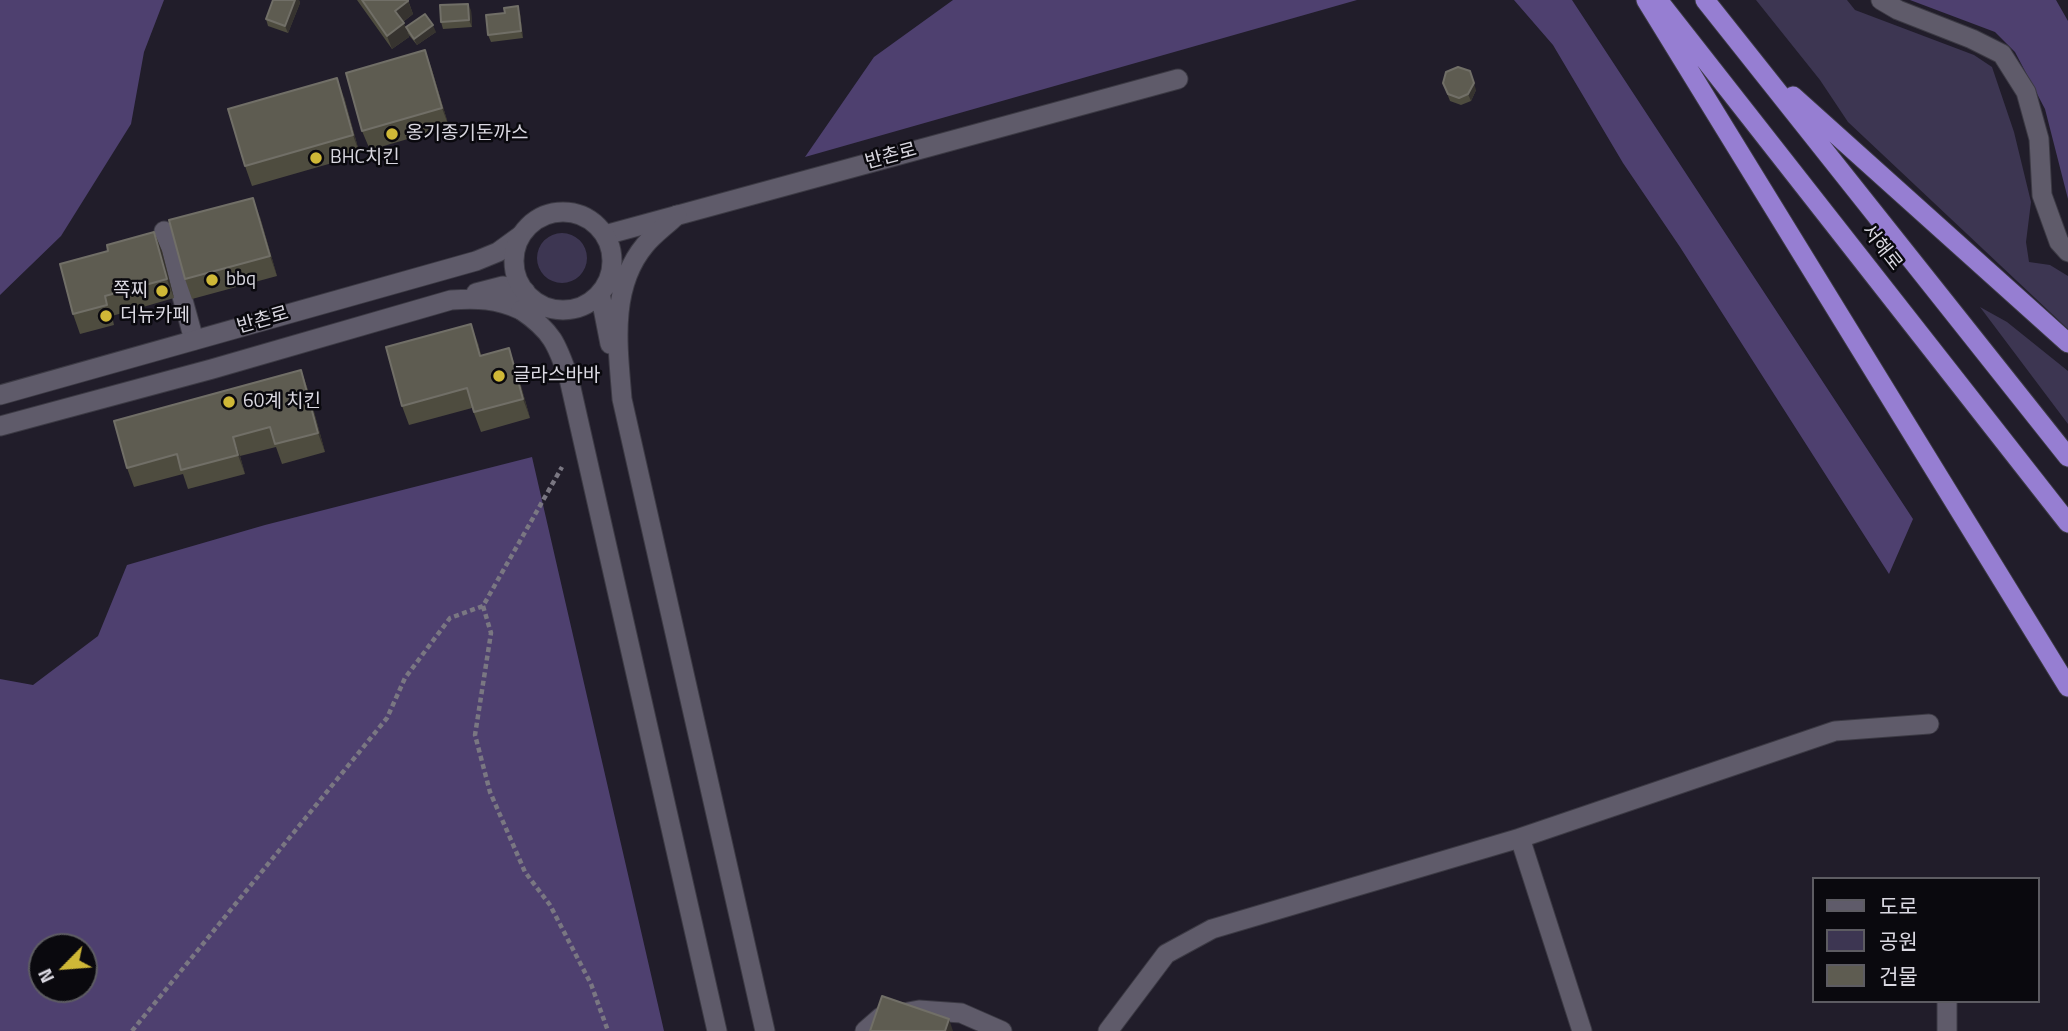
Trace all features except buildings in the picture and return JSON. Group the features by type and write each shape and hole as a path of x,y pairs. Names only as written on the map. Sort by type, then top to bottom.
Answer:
{"highway":[{"path":"1646,0 2068,687"},
{"name":"서해로","path":"1658,0 2068,523"},
{"name":"서해로","path":"1705,0 2068,457"},
{"path":"1750,58 2068,343"}],"street":[{"path":"1881,0 1898,10 1972,39 2002,54 2026,92 2039,139 2042,195 2059,242 2068,252"},
{"name":"반촌로","path":"605,234 1178,79"},
{"path":"523,300 533,300 559,309 581,306 600,293 608,281 612,266 605,234 593,222 578,214 562,211 545,215 531,223 520,236 514,264 523,300 554,340 569,379 717,1031"},
{"path":"622,399 617,328 623,290 645,244 677,215"},
{"path":"164,231 194,340"},
{"name":"반촌로","path":"0,395 476,261 498,252 520,236"},
{"path":"600,293 765,1031"},
{"name":"반촌로","path":"0,426 212,369 451,300 523,300"},
{"path":"1108,1031 1166,954 1212,929 1520,838 1835,731 1929,724"},
{"path":"1520,838 1582,1031"},
{"path":"1947,1003 1947,1031"},
{"path":"865,1031 881,1017 919,1010 961,1013 1002,1031"}],"path":[{"path":"132,1031 387,718 404,678 450,618 483,606 563,465"},
{"path":"483,606 491,633 475,735 490,792 525,872 550,905 591,984 608,1031"}],"green space":[{"path":"1756,0 1847,0 1855,10 1974,55 1992,67 2014,132 2031,202 2026,242 2029,262 2050,265 2068,276 2068,329 1848,122 1820,80"},
{"path":"562,233 580,240 587,258 580,276 562,283 544,276 537,258 544,240"},
{"path":"1980,307 2007,322 2068,371 2068,424"}],"shaded area":[{"path":"0,0 164,0 144,52 131,124 61,236 0,295"},
{"path":"953,0 1357,0 805,157 874,57"},
{"path":"1514,0 1572,0 1913,519 1889,574 1680,247 1623,163 1553,45"},
{"path":"1910,0 2056,0 2068,21 2068,199 2045,109 2015,52 1995,32"},
{"path":"532,457 664,1031 0,1031 0,679 33,685 98,636 127,565 265,525"}],"place":[{"name":"옹기종기돈까스","path":"392,134"},
{"name":"BHC치킨","path":"316,158"},
{"name":"bbq","path":"212,280"},
{"name":"쪽찌","path":"162,291"},
{"name":"더뉴카페","path":"106,316"},
{"name":"글라스바바","path":"499,376"},
{"name":"60계 치킨","path":"229,402"}]}
